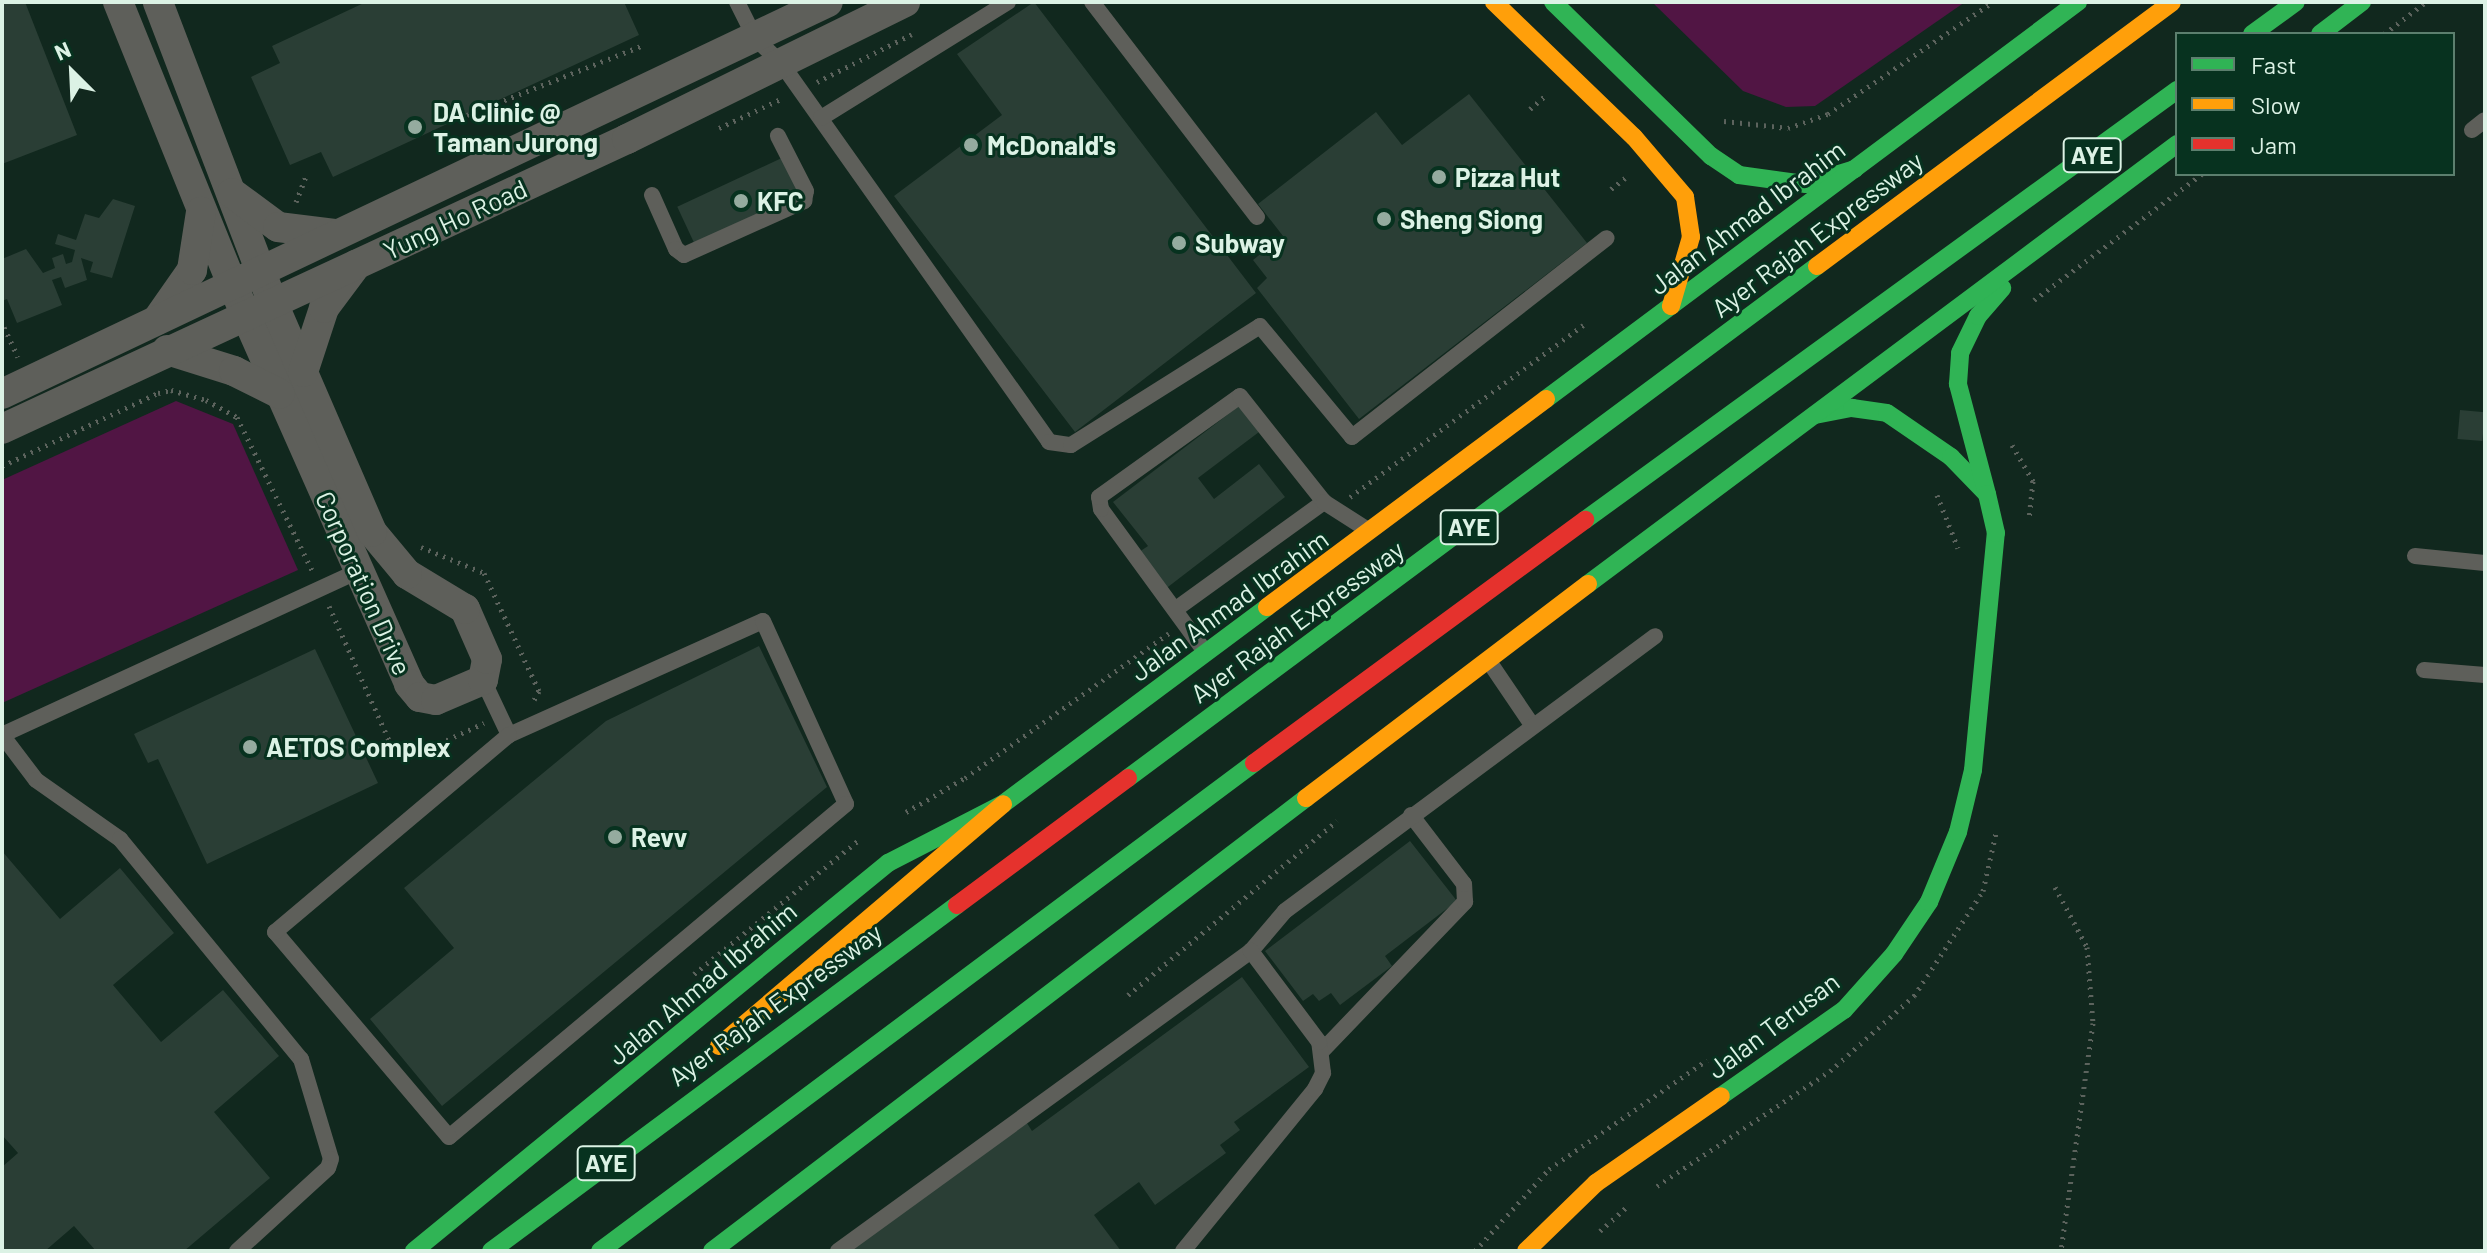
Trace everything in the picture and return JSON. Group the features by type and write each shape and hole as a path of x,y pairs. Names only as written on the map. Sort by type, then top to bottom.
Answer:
{"main road":[{"path":"1494,2 1634,137 1685,197 1691,237 1671,306"},
{"path":"1553,2 1711,156 1739,175 1777,184 1806,184 1856,169"},
{"name":"Jalan Ahmad Ibrahim","path":"414,1251 888,863 1003,804 1372,532 2078,2"},
{"name":"Ayer Rajah Expressway","path":"491,1251 689,1099 2172,2"},
{"path":"2255,32 2296,2"},
{"path":"2323,32 2362,2"},
{"name":"AYE","path":"600,1251 1472,601 2006,219 2175,92"},
{"path":"712,1251 1488,659 2024,262 2175,146"},
{"name":"Jalan Terusan","path":"1526,1251 1596,1183 1844,1010 1894,954 1929,902 1958,832 1973,770 1996,533 1958,384 1960,353 1978,316 2024,262"},
{"path":"1815,415 1852,408 1887,413 1951,457 1987,494"},
{"path":"689,1099 702,1064 1003,804"}],"street":[{"name":"Corporation Drive","path":"118,2 233,286 259,307 303,372 372,532 407,574 465,609 487,659 483,680 436,700 420,697 409,684 280,394 259,307 261,272 158,2"},
{"name":"Yung Ho Road","path":"2,394 828,2"},
{"name":"Yung Ho Road","path":"2,429 357,264 905,2"},
{"path":"230,192 278,227 340,234"},
{"path":"155,323 192,270 201,206"},
{"path":"303,372 324,308 357,264"},
{"path":"167,350 234,371 280,394"}],"lane":[{"path":"737,2 755,38 781,63 801,90 1049,442 1071,445 1260,326 1352,437 1607,238"},
{"path":"821,118 1008,2"},
{"path":"1092,2 1257,217"},
{"path":"652,195 676,249 684,255 778,213 807,197 778,136"},
{"path":"1207,654 1098,500 1232,397 1242,397 1329,505 1372,532"},
{"path":"1180,615 1329,505"},
{"path":"2415,556 2485,563"},
{"path":"237,1251 328,1168 331,1159 301,1059 120,839 36,780 2,735 359,571"},
{"path":"763,621 846,804 449,1137 275,932 509,735 763,621"},
{"path":"838,1251 1251,951 1285,911 1655,636"},
{"path":"1488,659 1532,725"},
{"path":"2424,670 2485,675"},
{"path":"483,680 509,735"},
{"path":"1322,1051 1465,902 1464,884 1411,815"},
{"path":"1183,1251 1315,1089 1323,1073 1322,1051 1251,951"}],"path":[{"path":"1713,112 1724,121 1764,129 1788,128 1828,114 1993,2"},
{"path":"2387,32 2426,2"},
{"path":"709,132 923,29"},
{"path":"467,115 641,46"},
{"path":"1530,109 1548,92"},
{"path":"1611,189 1631,172"},
{"path":"292,214 307,174"},
{"path":"2027,305 2199,176"},
{"path":"1329,505 1586,322"},
{"path":"4,327 20,361"},
{"path":"2,466 158,393 171,390 206,400 237,417 321,589 396,756 403,760 536,699 539,691 484,573 416,545"},
{"path":"2005,433 2033,481 2028,528"},
{"path":"1933,487 1955,533 1960,560"},
{"path":"896,817 965,778 1180,615"},
{"path":"1655,1188 1830,1071 1914,996 1983,891 1996,828"},
{"path":"682,983 869,833"},
{"path":"2055,887 2087,947 2093,1023 2061,1251"},
{"path":"1475,1251 1549,1169 1718,1052"},
{"path":"1595,1236 1642,1196"}],"shaded area":[{"path":"1652,2 1965,2 1815,106 1786,107 1743,91"},
{"path":"176,401 233,424 298,570 2,703 2,480"}],"building":[{"path":"2,2 25,2 77,135 2,164"},
{"path":"366,2 624,2 639,35 333,177 321,152 290,165 251,77 280,63 272,46"},
{"path":"1034,2 1256,293 1075,432 894,196 1002,115 957,54"},
{"path":"1469,94 1587,243 1359,419 1257,288 1267,278 1253,260 1283,236 1258,204 1376,112 1402,145"},
{"name":"KFC","path":"786,156 805,197 696,247 677,207"},
{"path":"113,199 135,206 112,278 90,272 93,262 81,258 87,280 65,288 61,277 52,280 62,305 17,323 7,299 2,301 2,259 26,249 43,273 55,268 52,258 63,254 66,264 72,262 75,250 55,244 58,234 76,240 85,214 99,218"},
{"path":"1239,406 1259,432 1198,478 1214,499 1259,464 1285,497 1164,590 1136,554 1148,546 1113,502"},
{"path":"2460,410 2485,412 2482,441 2457,439"},
{"name":"Revv","path":"759,646 827,787 442,1106 370,1019 454,948 404,888 606,721"},
{"name":"AETOS Complex","path":"315,649 378,783 207,864 158,759 148,763 134,734"},
{"path":"1410,841 1457,901 1385,956 1392,966 1340,1005 1331,993 1319,1001 1313,994 1303,1001 1265,951"},
{"path":"2,851 60,919 120,868 174,933 113,985 161,1042 223,990 279,1056 214,1112 270,1178 184,1251 96,1251 74,1226 45,1251 2,1251 2,1167 18,1153 2,1135"},
{"path":"1242,977 1309,1067 1234,1122 1240,1130 1220,1145 1226,1153 1155,1205 1139,1182 1094,1215 1121,1251 848,1251 1025,1120 1032,1131"}],"traffic: fast":[{"path":"1553,2 1711,156 1739,175 1806,184 1855,169"},
{"path":"1546,399 2078,2"},
{"path":"2255,32 2296,2"},
{"path":"2323,32 2362,2"},
{"path":"1585,520 2175,91"},
{"path":"1588,584 2175,145"},
{"path":"1128,778 1817,266"},
{"path":"1987,494 1958,384 1960,353 1978,316 2002,288"},
{"path":"1815,415 1852,408 1887,413 1951,457 1985,492"},
{"path":"1721,1096 1844,1010 1894,954 1929,902 1958,832 1973,770 1996,533 1987,494"},
{"path":"414,1251 888,863 1003,804 1267,607"},
{"path":"600,1251 1254,763"},
{"path":"712,1251 1306,798"},
{"path":"491,1251 957,905"}],"traffic: slow":[{"path":"1494,2 1634,137 1685,197 1691,237 1671,306"},
{"path":"1817,266 2172,2"},
{"path":"1267,607 1546,399"},
{"path":"1306,798 1588,584"},
{"path":"719,1046 1003,804"},
{"path":"1526,1251 1596,1183 1721,1096"}],"traffic: jam":[{"path":"1254,763 1585,520"},
{"path":"957,905 1128,778"}],"place":[{"name":"DA Clinic @ Taman Jurong","path":"415,127"},
{"name":"McDonald's","path":"971,145"},
{"name":"Pizza Hut","path":"1439,177"},
{"name":"KFC","path":"741,201"},
{"name":"Sheng Siong","path":"1384,219"},
{"name":"Subway","path":"1179,243"},
{"name":"AETOS Complex","path":"250,747"},
{"name":"Revv","path":"615,837"}]}
